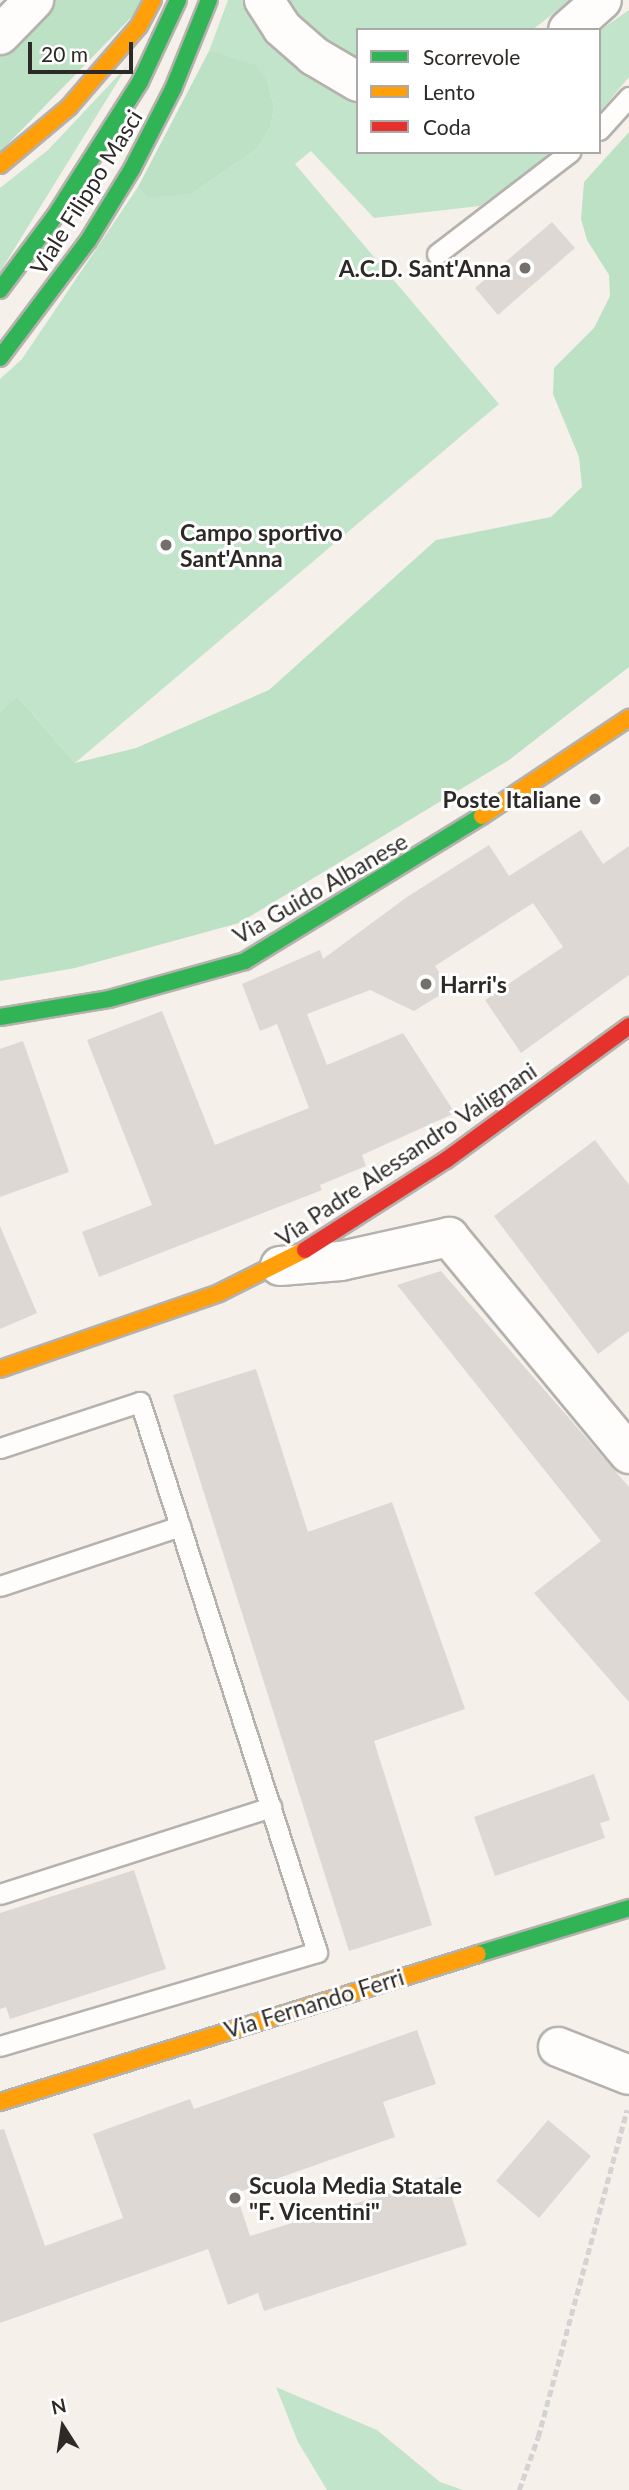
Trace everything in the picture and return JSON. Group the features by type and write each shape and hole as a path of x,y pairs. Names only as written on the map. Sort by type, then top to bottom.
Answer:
{"main road":[{"path":"0,165 78,97 139,26 153,0"},
{"name":"Viale Filippo Masci","path":"0,290 55,216 140,82 178,0"},
{"name":"Viale Filippo Masci","path":"0,358 88,241 132,169 173,89 209,0"},
{"name":"Via Guido Albanese","path":"0,1017 108,999 246,961 425,853 629,718"},
{"name":"Via Padre Alessandro Valignani","path":"0,1369 219,1293 280,1266 446,1160 629,1026"},
{"name":"Via Fernando Ferri","path":"0,2102 629,1908"}],"street":[{"path":"0,35 34,0"},
{"path":"264,0 282,29 314,56 356,81"},
{"path":"570,28 602,0"},
{"path":"280,1266 341,1261 449,1237 629,1454"},
{"path":"558,2046 629,2075"}],"lane":[{"path":"601,128 629,97"},
{"path":"437,254 567,154"},
{"path":"0,1448 140,1402 317,1952 0,2046"},
{"path":"0,1586 180,1526"},
{"path":"0,1894 271,1807"}],"path":[{"path":"519,2490 538,2437 629,2106"}],"green space":[{"path":"49,0 148,0 0,152 0,50"},
{"name":"Campo sportivo Sant'Anna","path":"228,0 260,0 356,83 356,154 553,154 480,206 374,218 311,151 295,164 499,404 75,763 19,698 0,712 0,379 22,359 138,187 193,193 258,148 271,126 274,106 267,80 209,51"},
{"path":"279,0 571,0 535,28 356,28 356,71"},
{"path":"629,10 629,77 601,111 601,30"},
{"path":"209,51 255,65 267,80 274,106 271,126 258,148 193,193 149,198 138,187"},
{"path":"128,65 0,272 0,188 48,150"},
{"path":"629,132 629,667 509,760 239,923 75,968 0,981 0,712 18,697 75,763 136,748 269,690 436,540 551,517 582,487 579,457 553,394 554,368 594,328 610,296 609,275 587,240 581,219 584,182"},
{"path":"276,2387 377,2430 440,2482 463,2490 327,2490 298,2442"}],"building":[{"name":"A.C.D. Sant'Anna","path":"552,222 575,248 498,315 475,288"},
{"path":"581,830 603,864 629,846 629,975 521,1053 485,1000 563,947 533,903 435,966 450,989 414,1011 370,990 307,1014 327,1065 403,1033 455,1113 362,1155 366,1166 320,1185 322,1190 99,1277 82,1232 152,1205 87,1040 162,1011 215,1145 309,1108 277,1024 260,1031 242,984 320,950 323,959 407,897 489,845 509,876"},
{"path":"23,1041 69,1172 0,1197 0,1049"},
{"path":"595,1140 629,1185 629,1331 598,1354 494,1216"},
{"path":"0,1226 37,1313 0,1329"},
{"path":"441,1271 629,1487 629,1702 534,1593 601,1541 397,1285"},
{"path":"256,1369 308,1532 392,1502 465,1709 374,1741 432,1925 349,1951 173,1395"},
{"path":"594,1774 610,1820 600,1823 605,1838 495,1876 474,1817"},
{"path":"134,1870 166,1969 10,2019 6,2007 0,2009 0,1913"},
{"path":"417,2030 436,2084 383,2102 395,2137 236,2193 250,2236 445,2176 467,2245 264,2311 258,2293 228,2305 208,2249 0,2323 0,2130 4,2129 45,2246 123,2218 93,2134 190,2099 194,2109"},
{"path":"548,2120 591,2156 539,2218 496,2181"}],"traffic: fast":[{"path":"0,290 55,216 140,82 178,0"},
{"path":"0,358 88,241 132,169 173,89 209,0"},
{"path":"0,1017 109,999 245,961 482,816"},
{"path":"478,1954 629,1908"}],"traffic: slow":[{"path":"0,165 69,107 139,26 153,0"},
{"path":"482,816 629,718"},
{"path":"0,1369 219,1293 305,1250"},
{"path":"0,2102 478,1954"}],"traffic: jam":[{"path":"305,1250 446,1160 629,1026"}],"place":[{"name":"A.C.D. Sant'Anna","path":"525,268"},
{"name":"Campo sportivo Sant'Anna","path":"166,545"},
{"name":"Poste Italiane","path":"595,799"},
{"name":"Harri's","path":"426,984"},
{"name":"Scuola Media Statale \"F. Vicentini\"","path":"235,2198"}]}
